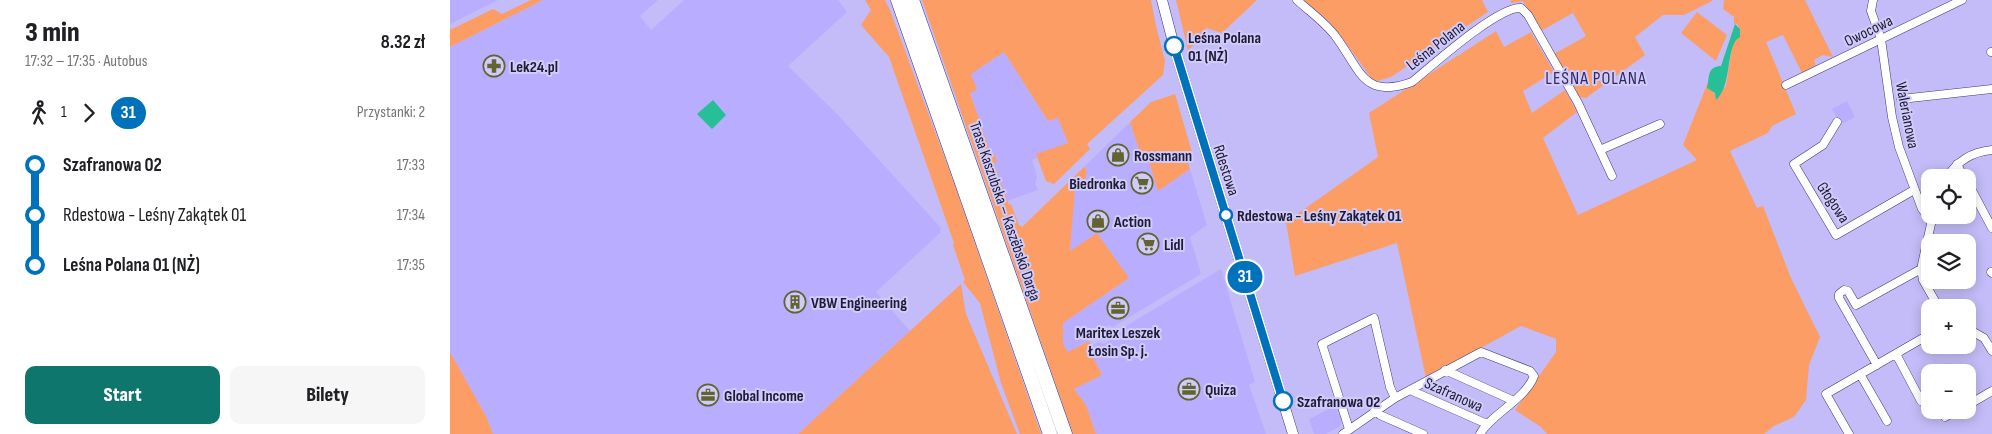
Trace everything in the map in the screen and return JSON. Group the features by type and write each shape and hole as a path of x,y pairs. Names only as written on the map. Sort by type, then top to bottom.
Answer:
{"highway":[{"path":"891,0 908,29"},
{"name":"Trasa Kaszubska – Kaszëbskô Darga","path":"898,0 1050,434"},
{"name":"Trasa Kaszubska – Kaszëbskô Darga","path":"912,0 1065,434"}],"street":[{"name":"Rdestowa","path":"1162,0 1174,46 1293,434"},
{"name":"Leśna Polana","path":"1297,0 1337,38 1368,82 1383,87 1398,86 1412,82 1489,21 1510,9 1521,8 1528,15 1578,103 1612,176"},
{"name":"Walerianowa","path":"1873,0 1871,11 1881,39 1895,132 1921,207"},
{"name":"Owocowa","path":"1786,85 1960,1"},
{"name":"Walerianowa","path":"1901,99 1992,89"},
{"name":"Głogowa","path":"1836,122 1823,145 1794,164 1836,235 1914,190"},
{"path":"1600,150 1660,124"},
{"path":"1953,169 1970,155 1992,150"},
{"path":"1957,164 1960,169"},
{"path":"1976,199 1992,228"},
{"path":"1877,365 1838,298 1839,294 1844,290 1848,291 1856,304 1921,269"},
{"path":"1346,432 1322,344 1374,318 1394,398"},
{"path":"1976,334 1984,338 1992,351"},
{"path":"1849,434 1826,394 1921,339"},
{"name":"Szafranowa","path":"1346,432 1394,398 1481,352 1530,371 1534,376 1533,380 1514,401 1487,424 1480,434"},
{"path":"1896,354 1921,401"},
{"name":"Szafranowa","path":"1445,370 1514,401"},
{"path":"1860,374 1887,421"},
{"name":"Szafranowa","path":"1410,390 1487,424"},
{"path":"1976,400 1992,391"},
{"path":"1376,410 1380,415 1423,434"}],"shaded area":[{"path":"450,0 498,0 450,24"},
{"path":"531,0 543,0 450,47 450,28 452,29 493,9 502,14"},
{"path":"543,0 658,0 640,16 651,30 684,0 838,0 847,12 788,66 838,115 941,228 940,233 876,292 910,331 798,434 493,434 486,416 450,352 450,47"},
{"path":"865,0 885,0 890,10 954,183 1041,434 1020,434 1001,383 980,303 963,282 965,280 953,245 954,243 889,57 861,25 871,10"},
{"path":"922,0 1151,0 1165,61 1163,75 1087,144 1090,149 1054,184 1046,181 1036,154 1068,143 1058,118 1048,121 1004,52 971,74 977,90 970,93 991,154 994,153 997,162 994,163 1009,205 1011,204 1019,225 1022,227 1084,167 1087,171 1084,184 1075,189 1070,251 1097,233 1129,278 1063,323 1063,344 1068,352 1089,341 1092,346 1089,349 1102,375 1074,389 1086,405 1096,434 1073,434"},
{"path":"1176,0 1257,0 1222,33 1206,28 1196,43 1188,50"},
{"path":"1303,0 1482,0 1488,12 1391,77 1374,82 1340,35 1327,20"},
{"path":"1512,0 1712,1 1684,15 1663,15 1635,37 1645,55 1586,98 1579,97 1572,84 1578,79 1568,78 1554,54 1586,36 1573,13 1541,31 1523,1 1512,3 1510,2"},
{"path":"1724,0 1805,0 1833,57 1823,55 1814,60 1816,66 1802,73 1783,35 1766,42 1796,114 1772,126 1768,133 1730,151 1757,208 1763,206 1791,278 1820,337 1809,365 1806,400 1794,417 1774,426 1764,434 1547,434 1541,427 1515,410 1556,352 1556,339 1521,326 1426,378 1397,243 1295,276 1286,222 1378,157 1369,113 1496,31 1504,47 1531,32 1554,72 1523,91 1532,113 1565,90 1577,112 1543,138 1578,215 1697,160 1683,145 1708,82 1708,89 1716,95 1726,86 1732,47 1740,29 1737,24 1734,24 1734,17 1723,9"},
{"path":"1697,12 1727,35 1716,61 1681,33"},
{"path":"1735,24 1740,29 1740,37 1735,41 1732,48 1725,85 1716,100 1715,93 1707,88 1710,74 1713,68 1721,66"},
{"path":"1004,52 1048,121 1058,117 1068,144 1036,154 1037,158 1032,160 1037,177 1035,184 1038,190 1007,201 994,163 996,161 994,154 991,154 970,92 970,74"},
{"path":"1175,94 1192,152 1185,153 1190,169 1158,191 1146,152 1140,153 1130,122 1151,102"},
{"path":"713,100 726,115 712,129 697,114"},
{"path":"1847,101 1855,117 1840,125 1832,109"},
{"path":"1130,122 1140,153 1146,152 1158,191 1190,169 1207,225 1190,237 1201,274 1113,327 1109,325 1069,353 1063,344 1063,323 1129,278 1070,251 1075,188 1087,171 1084,167"},
{"path":"1221,269 1255,382 1249,385 1266,434 1096,434 1086,405 1074,389 1102,375 1088,348 1099,342 1104,344 1115,337 1116,332"},
{"path":"961,284 966,314 1017,434 798,434"},
{"path":"450,352 486,416 493,434 450,434"},
{"path":"1337,405 1342,421 1340,426 1326,434 1314,434 1309,419"}],"bus line":[{"name":"31","path":"1174,46 1283,401"}],"place":[{"name":"Leśna Polana 01 (NŻ)","path":"1174,46"},
{"name":"Lek24.pl","path":"494,66"},
{"name":"Rossmann","path":"1118,155"},
{"name":"Biedronka","path":"1142,183"},
{"name":"Rdestowa - Leśny Zakątek 01","path":"1226,215"},
{"name":"Action","path":"1098,221"},
{"name":"Lidl","path":"1148,244"},
{"name":"VBW Engineering","path":"795,302"},
{"name":"Maritex Leszek Łosin Sp. j.","path":"1118,308"},
{"name":"Quiza","path":"1189,389"},
{"name":"Global Income","path":"708,395"},
{"name":"Szafranowa 02","path":"1283,401"}],"district":[{"name":"LEŚNA POLANA","path":"1596,78"}]}
